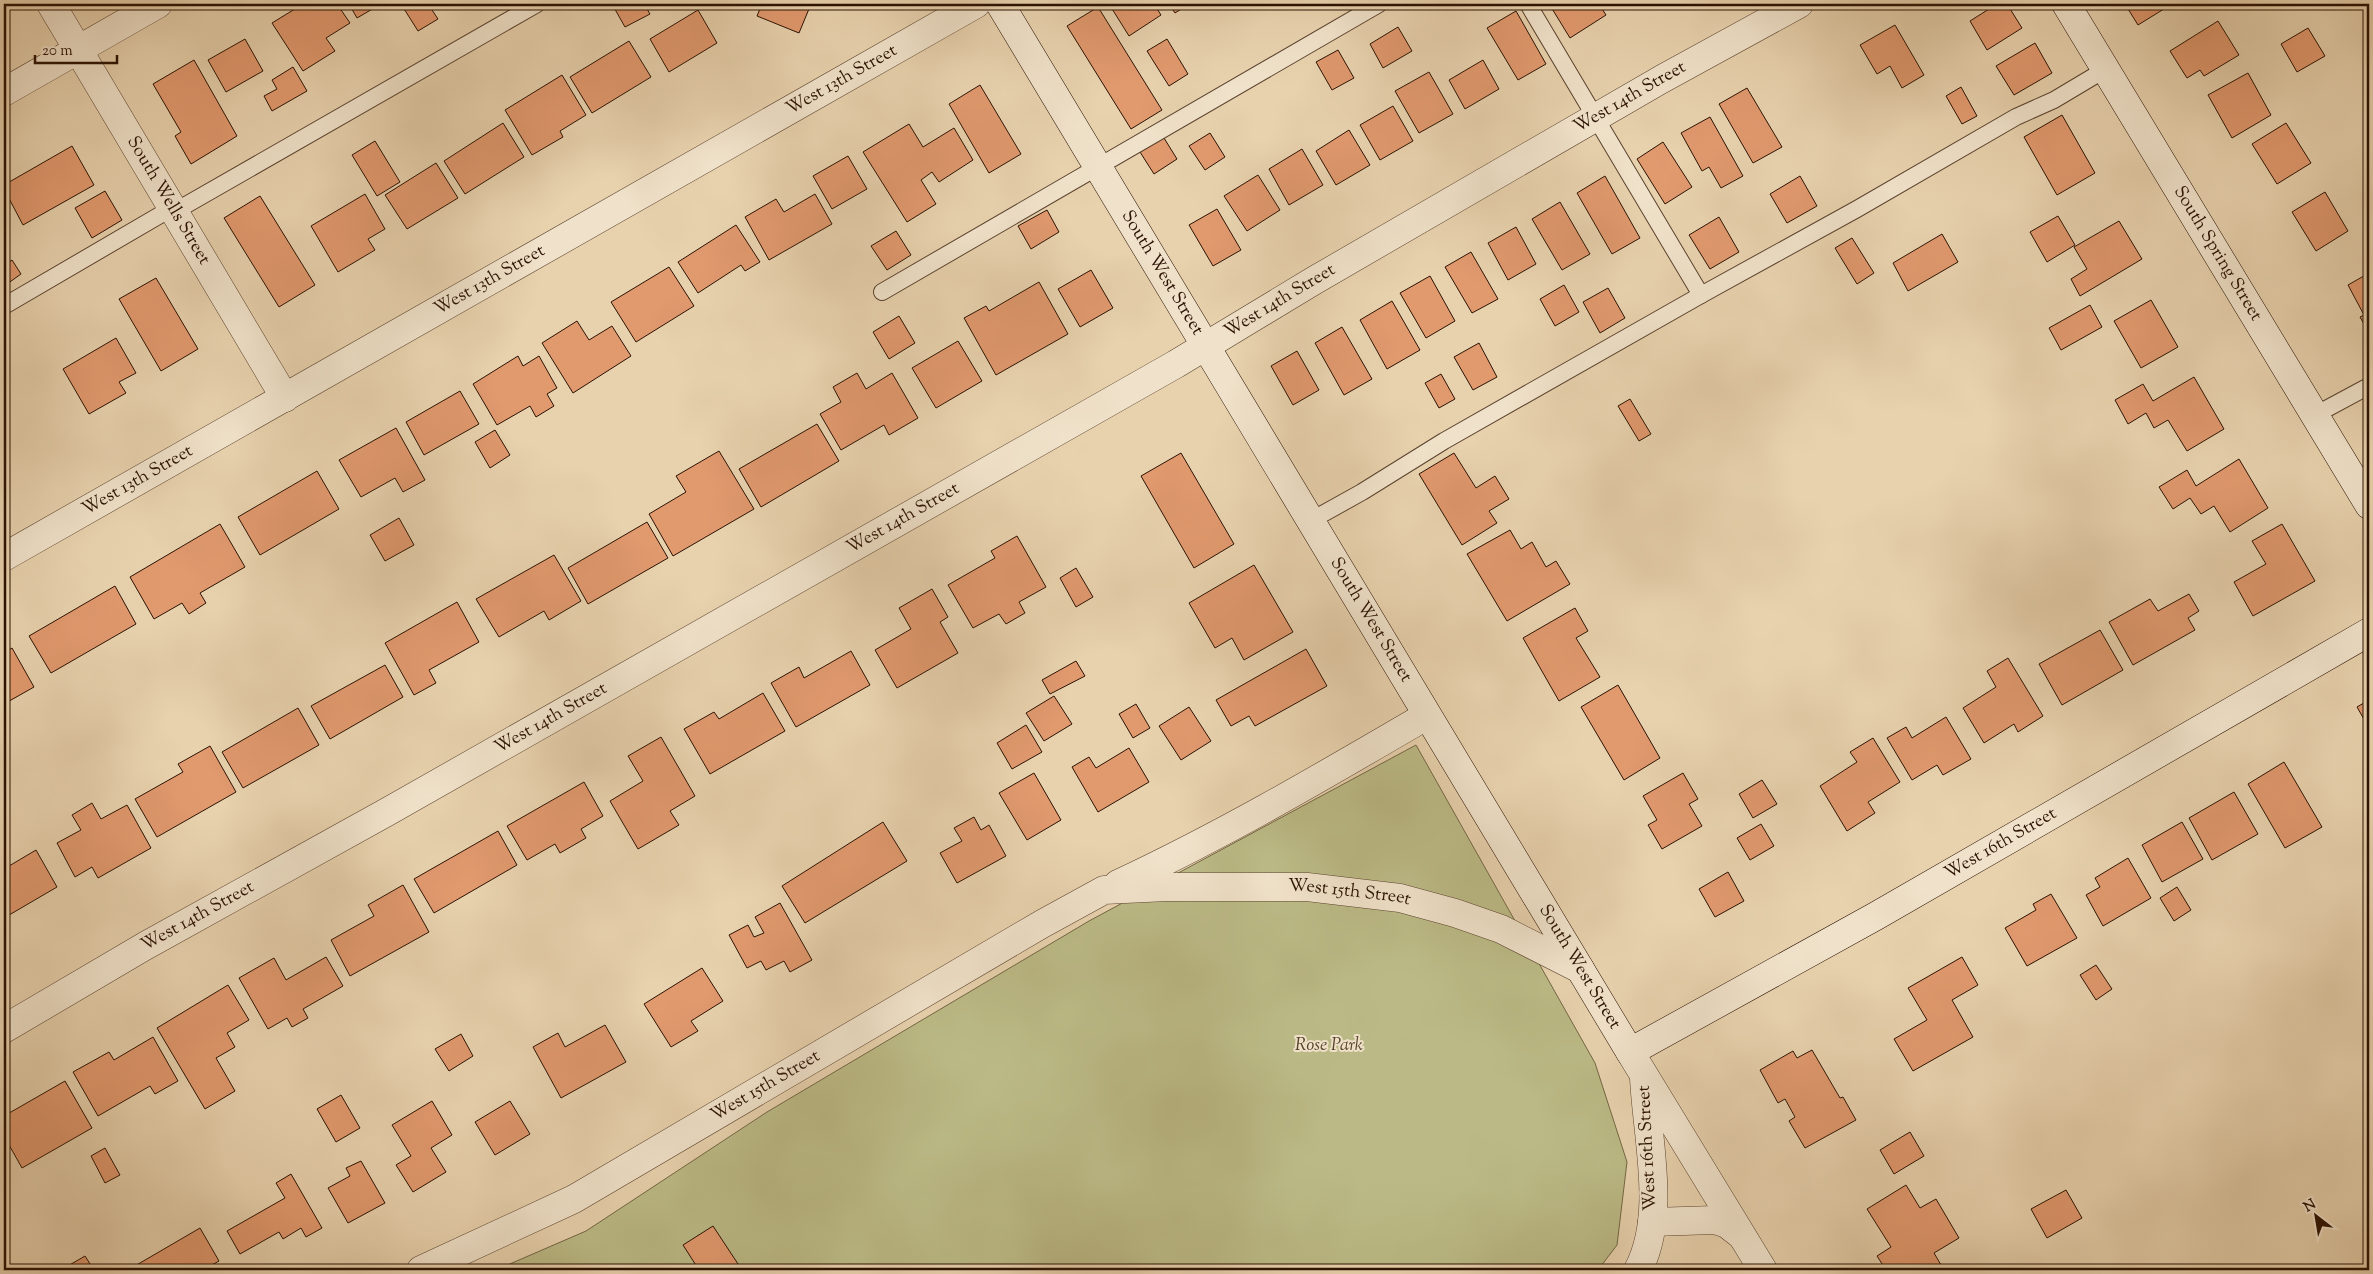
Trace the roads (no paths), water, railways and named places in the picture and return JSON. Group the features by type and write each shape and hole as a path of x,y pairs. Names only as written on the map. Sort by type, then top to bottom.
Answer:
{"street":[{"name":"South Wells Street","path":"51,4 285,398"},
{"path":"4,92 158,4"},
{"name":"West 13th Street","path":"4,557 976,4"},
{"name":"South West Street","path":"1000,4 1426,716 1495,826 1637,1063 1734,1230 1763,1270"},
{"name":"West 14th Street","path":"4,1028 1205,346 1597,118 1799,4"},
{"name":"South Spring Street","path":"2066,4 2369,505"},
{"name":"West 16th Street","path":"1638,1270 1650,1240 1652,1222 1651,1160 1637,1063 1894,906 2369,632"},
{"name":"West 15th Street","path":"421,1270 529,1221 590,1190 1042,924 1104,890 1188,851 1426,716"},
{"name":"West 15th Street","path":"1104,890 1202,886 1306,887 1400,898 1501,929 1580,969"},
{"name":"West 16th Street","path":"1652,1222 1714,1220 1734,1230"}],"lane":[{"path":"4,306 160,215 186,205 537,4"},
{"path":"882,292 1379,4"},
{"path":"1528,4 1701,295"},
{"path":"1310,521 1444,440 1857,209 2016,117 2054,100 2106,69"},
{"path":"2315,415 2369,386"}],"park label":[{"name":"Rose Park","path":"1329,1046"}]}
